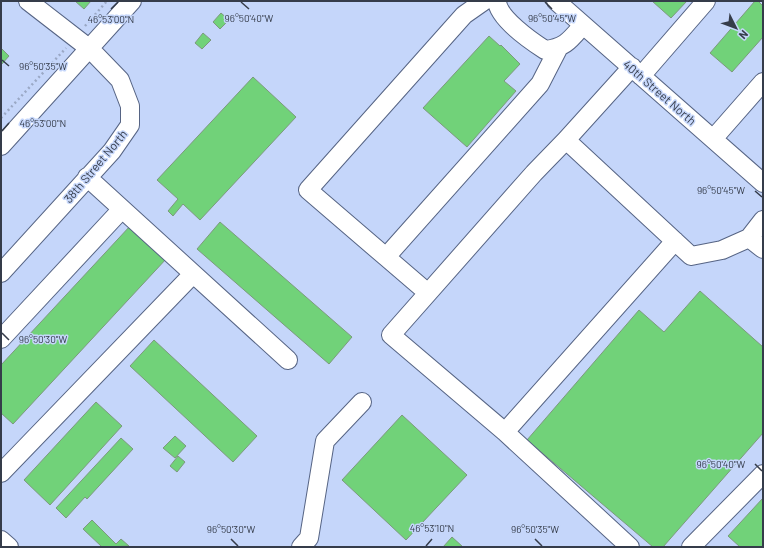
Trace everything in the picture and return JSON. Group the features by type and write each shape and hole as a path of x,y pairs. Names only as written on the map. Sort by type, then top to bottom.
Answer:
{"street":[{"name":"38th Street North","path":"1,273 112,151 130,125 130,106 120,80 90,49 28,1"},
{"path":"1,146 132,1"},
{"path":"428,293 308,190 464,15 484,1"},
{"path":"497,1 503,15 532,42 545,50 558,49"},
{"name":"40th Street North","path":"556,1 763,183"},
{"path":"630,547 504,432 391,334 534,173 706,1"},
{"path":"386,257 540,84 558,49 568,42 583,25"},
{"path":"713,139 763,82"},
{"path":"566,140 691,256 722,250 749,238 763,220"},
{"path":"87,177 288,360"},
{"path":"1,339 122,209"},
{"path":"749,238 763,249"},
{"path":"504,432 675,241"},
{"path":"1,473 193,274"},
{"path":"300,547 309,538 325,441 362,402"},
{"path":"691,547 763,474"},
{"path":"1,540 9,547"}],"path":[{"path":"1,118 107,1"}],"building":[{"path":"75,1 91,1 84,9"},
{"path":"652,1 687,1 671,18"},
{"path":"755,1 758,1 763,6 763,37 732,72 710,53"},
{"path":"221,13 229,20 220,29 213,22"},
{"path":"203,33 211,40 202,49 195,43"},
{"path":"489,36 500,46 501,45 520,64 504,81 516,91 467,147 423,108"},
{"path":"1,48 9,56 1,65"},
{"path":"253,77 296,117 200,220 183,204 173,216 168,211 178,199 157,180"},
{"path":"220,222 352,337 329,364 197,249"},
{"path":"131,225 167,258 13,424 1,413 1,365"},
{"path":"700,291 763,347 763,433 663,547 653,547 527,440 639,310 664,332"},
{"path":"154,340 257,436 233,462 130,366"},
{"path":"96,402 122,426 50,505 24,480"},
{"path":"402,415 467,475 406,540 342,480"},
{"path":"175,436 186,446 175,458 163,448"},
{"path":"121,438 133,449 87,499 85,497 66,518 56,508"},
{"path":"178,456 185,462 177,472 170,466"},
{"path":"763,498 763,547 740,547 728,536"},
{"path":"92,520 116,544 121,539 129,546 102,547 83,529"},
{"path":"452,537 463,547 443,547"}]}
